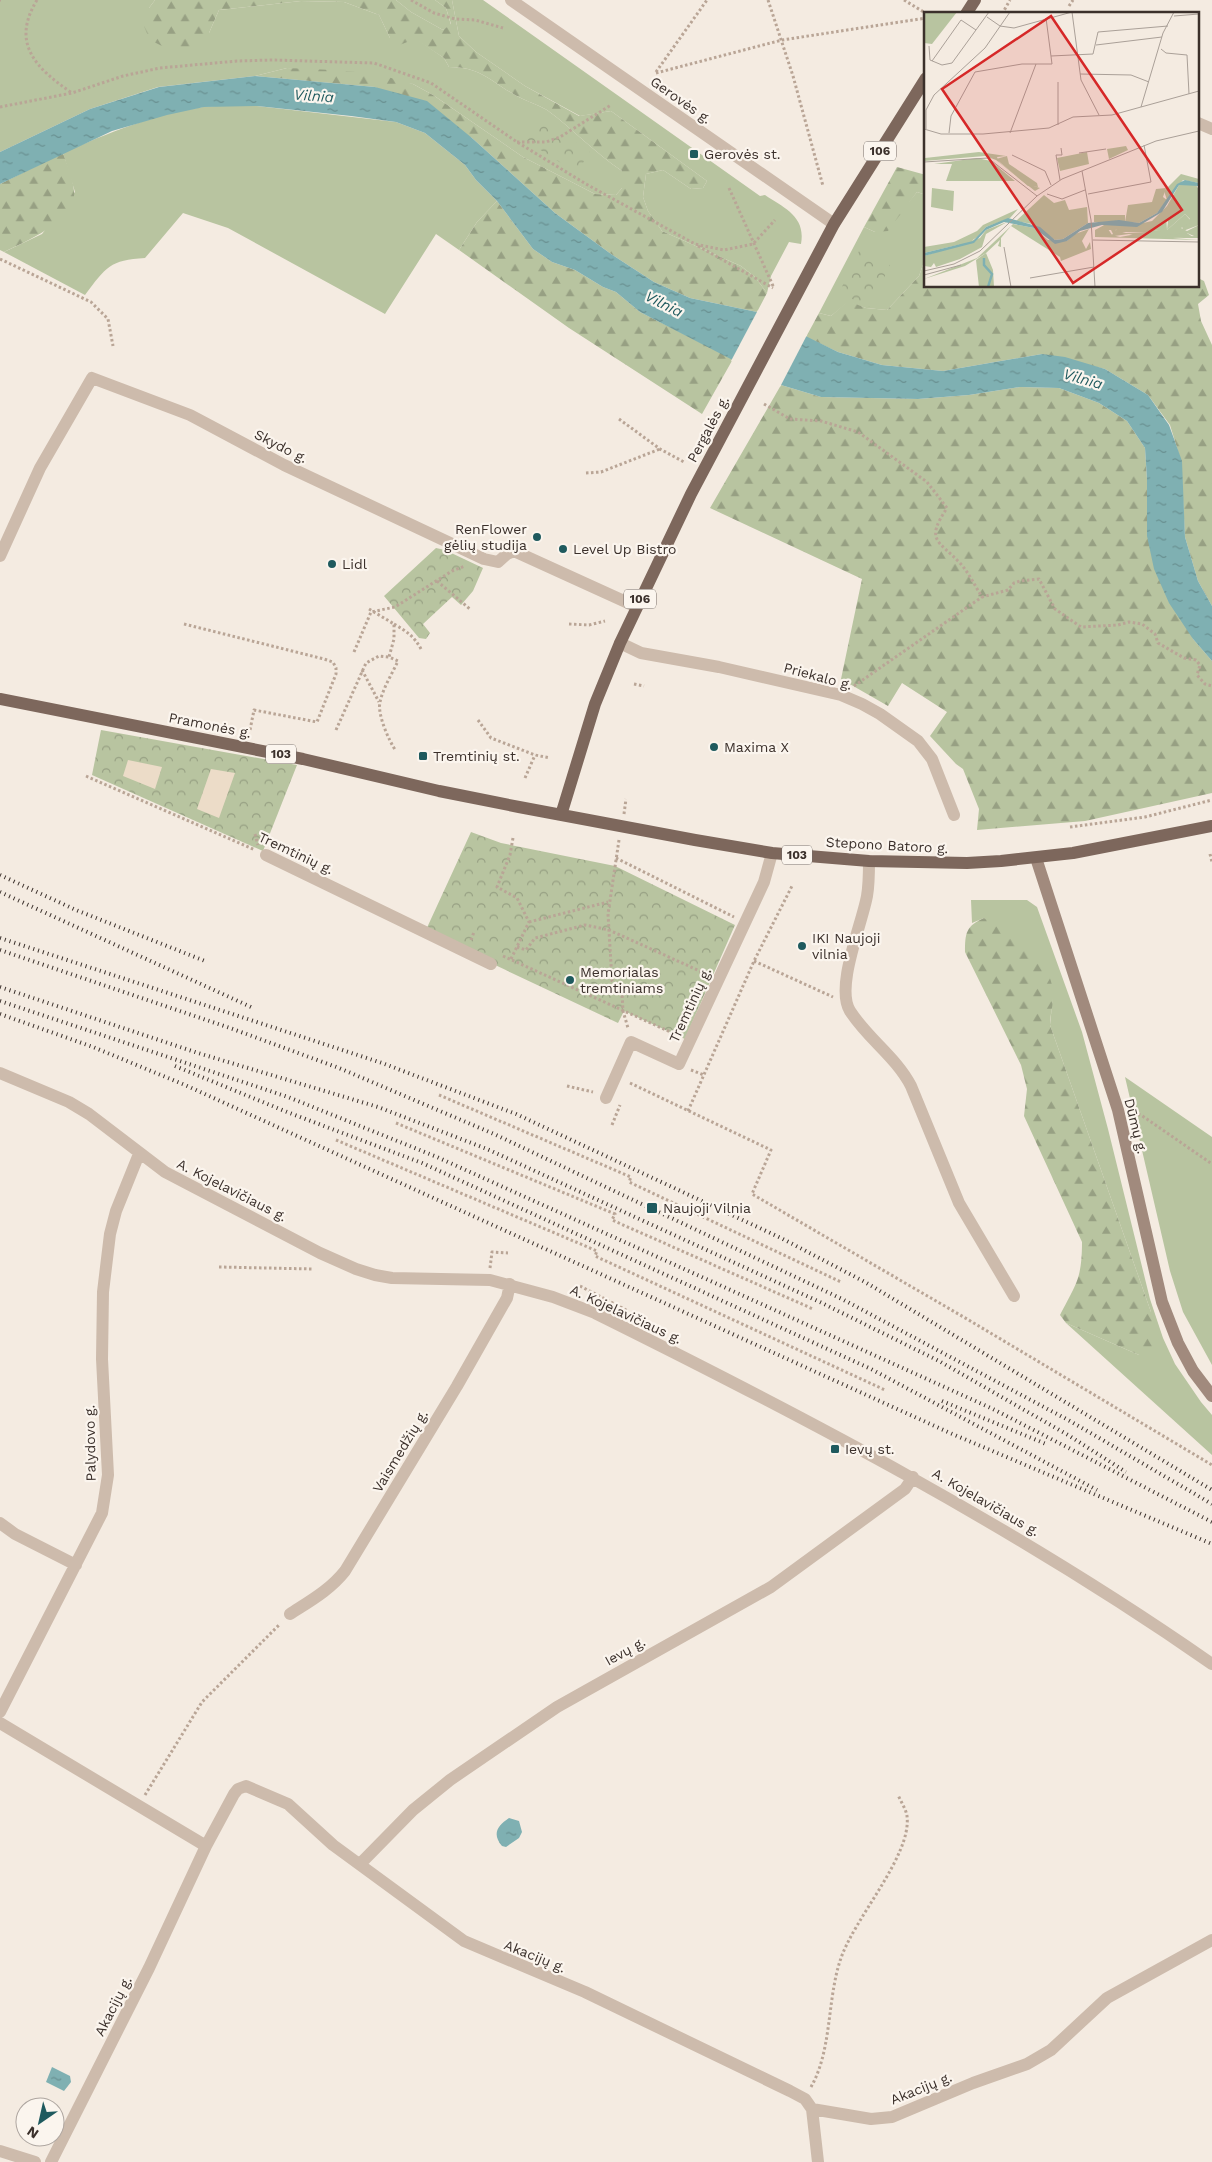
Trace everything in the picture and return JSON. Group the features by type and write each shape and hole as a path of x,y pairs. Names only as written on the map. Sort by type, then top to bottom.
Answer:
{"main road":[{"path":"967,12 975,0"},
{"name":"Pergalės g.","path":"561,815 595,704 620,642 691,494 834,224 924,81"},
{"name":"Pramonės g.","path":"0,699 303,759 439,791 561,815"},
{"name":"Stepono Batoro g.","path":"561,815 772,852 869,861 967,863 1036,858 1212,826"},
{"name":"Dūmų g.","path":"1036,858 1118,1110 1162,1302 1178,1343 1193,1371 1212,1396"}],"street":[{"name":"Gerovės g.","path":"511,0 834,224"},
{"path":"1200,124 1212,129"},
{"name":"Skydo g.","path":"0,556 40,468 92,378 190,415 284,465 484,559"},
{"path":"484,559 498,562 514,551 636,607"},
{"name":"Priekalo g.","path":"620,642 642,653 719,667 841,695 880,714 918,741 932,759 954,816"},
{"name":"Tremtinių g.","path":"606,1098 631,1042 679,1064 764,882 772,852"},
{"name":"Tremtinių g.","path":"266,855 491,964"},
{"path":"869,861 868,894 845,981 846,1003 861,1026 902,1069 915,1094 959,1203 1014,1296"},
{"name":"A. Kojelavičiaus g.","path":"0,1073 69,1102 89,1114 165,1172 320,1253 356,1269 392,1278 490,1280 553,1297 595,1312 912,1477 1118,1600 1212,1664"},
{"name":"Palydovo g.","path":"0,1712 102,1514 108,1475 102,1359 103,1292 110,1234 116,1211 139,1154"},
{"name":"Vaismedžių g.","path":"290,1614 325,1591 345,1571 457,1386 507,1298 510,1284"},
{"name":"Ievų g.","path":"361,1863 413,1810 450,1780 557,1707 771,1587 906,1489 912,1477"},
{"path":"0,1523 15,1534 76,1565"},
{"path":"0,1723 206,1846"},
{"name":"Akacijų g.","path":"51,2162 149,1968 206,1846 234,1794 238,1789 246,1786 288,1804 333,1845 361,1863 464,1941 585,1992 808,2104 870,2120 892,2117 973,2083 1027,2064 1050,2050 1107,1998 1212,1940"},
{"path":"808,2104 818,2162"},
{"path":"0,2151 34,2162"}],"path":[{"path":"37,0 27,31 28,45 33,58 42,71 72,93"},
{"path":"412,0 434,13 455,19 475,20 503,28"},
{"path":"707,0 656,73 782,40 924,18"},
{"path":"768,0 782,40 823,186"},
{"path":"905,0 924,12"},
{"path":"1003,12 1010,0"},
{"path":"1069,6 1073,0"},
{"path":"0,107 72,93 123,76 160,68 237,61 273,60 374,63 431,84 517,142 586,184 774,288 729,188"},
{"path":"517,142 546,142 560,138 611,105"},
{"path":"695,244 724,250 753,244 775,220"},
{"path":"0,259 91,302 108,319 113,346"},
{"path":"764,404 790,419 821,421 858,432 927,482 947,508 936,525 935,536 946,551 960,564 982,596"},
{"path":"619,419 660,449 684,462"},
{"path":"586,473 601,472 660,449"},
{"path":"370,611 395,607 452,571 484,559"},
{"path":"841,695 982,596 1008,590 1014,583 1020,581 1039,579 1051,604 1071,621 1081,627 1129,622 1142,624 1155,634 1158,643 1184,658 1196,660 1200,665 1197,675 1205,684 1212,686"},
{"path":"437,581 471,610"},
{"path":"370,611 406,631 416,639 421,649"},
{"path":"354,652 370,611"},
{"path":"569,624 589,625 605,621"},
{"path":"184,624 324,658 332,662 336,668 336,674 316,722 254,710 250,730"},
{"path":"390,657 394,639 394,624"},
{"path":"336,730 366,663 379,656 390,657 398,661 380,702 380,711 390,743 396,751"},
{"path":"362,669 380,702"},
{"path":"634,684 644,686"},
{"path":"478,720 491,738 535,755 550,758"},
{"path":"525,778 535,755"},
{"name":"Tremtinių g.","path":"86,776 266,855"},
{"path":"1070,827 1145,818 1212,800"},
{"path":"513,838 510,855 497,886 517,898 530,922"},
{"path":"1210,854 1212,862"},
{"path":"623,1011 622,993 612,980 609,930 608,902 616,858 728,914"},
{"path":"688,1111 754,961 792,886"},
{"path":"608,902 530,922 511,959 674,1034"},
{"path":"517,947 526,950 535,938 585,925 609,930 702,972"},
{"path":"754,961 846,1003"},
{"path":"630,1083 771,1150 752,1194 1212,1465"},
{"path":"567,1086 588,1089"},
{"path":"439,1095 631,1177 630,1182 841,1282"},
{"path":"1130,1112 1141,1115 1212,1164"},
{"path":"396,1123 615,1214 612,1220 813,1309"},
{"path":"336,1140 597,1251 595,1256 885,1390"},
{"path":"490,1280 492,1252 508,1253"},
{"path":"219,1267 313,1269"},
{"path":"138,1806 202,1702 290,1614"},
{"path":"808,2104 822,2056 841,1959 860,1920 903,1845 907,1829 907,1815 898,1795"}],"green space":[{"path":"0,0 155,0 149,8 209,33 219,10 301,1 344,2 379,15 390,38 415,38 444,58 449,67 469,69 477,72 506,90 547,110 622,171 622,188 616,195 595,194 523,157 433,95 413,84 287,68 255,76 158,87 90,109 0,152"},
{"path":"155,0 396,0 411,12 443,30 451,24 446,8 435,0 452,0 459,36 476,52 525,86 579,116 611,111 707,181 703,188 691,189 663,170 646,174 643,197 648,211 662,231 741,266 755,277 767,293 757,312 690,298 654,282 611,254 555,213 472,138 375,87 255,76 287,68 332,70 373,73 413,84 433,95 523,157 595,194 616,195 622,188 622,171 547,110 506,90 477,72 469,69 449,67 444,58 415,39 397,46 390,38 379,15 344,2 301,1 219,10 209,33 191,49 170,50 150,40 143,24 149,8"},
{"path":"396,0 435,0 446,8 451,25 443,30 411,12"},
{"path":"452,0 483,0 760,196 765,195 792,214 800,226 802,234 801,244 789,242 771,276 767,293 755,277 741,266 662,231 648,211 643,197 646,174 663,170 691,189 703,188 707,181 611,111 580,116 525,86 476,52 459,36"},
{"path":"209,106 257,106 396,122 425,133 465,165 476,180 497,201 477,222 459,250 436,234 385,314 228,228 183,213 145,258 116,263 98,278 85,295 4,252 42,234 75,192 63,153 114,132 167,114"},
{"path":"539,119 590,151 577,173 526,141"},
{"path":"63,153 74,191 73,202 68,211 48,229 36,236 4,252 0,250 0,184"},
{"path":"897,167 924,174 924,194 917,192 888,231 875,232 864,227"},
{"path":"917,192 924,194 924,262 919,276 887,310 866,308 848,302 831,316 819,313 864,227 875,232 908,203"},
{"path":"497,201 533,249 552,262 575,270 603,287 616,292 640,312 733,359 702,414 569,328 459,250 477,222"},
{"path":"859,251 890,265 870,307 839,293"},
{"path":"924,262 924,288 1200,288 1200,279 1204,281 1209,295 1198,304 1201,321 1212,345 1212,606 1198,581 1185,537 1181,461 1170,425 1148,395 1105,369 1042,354 943,371 882,365 838,352 806,337 819,313 831,316 848,301 866,308 887,310 919,276"},
{"path":"781,385 821,397 918,399 969,395 1020,387 1059,388 1099,403 1127,421 1145,448 1147,480 1193,639 1212,661 1212,793 1085,821 977,830 979,809 963,769 930,736 947,712 902,683 888,706 841,679 862,579 710,508"},
{"path":"436,548 445,550 483,568 473,591 461,605 452,597 423,624 430,633 426,639 419,638 384,596"},
{"path":"101,730 297,765 263,851 92,775"},
{"path":"471,832 501,843 615,866 735,925 685,1039 624,1011 618,1023 425,932"},
{"path":"971,900 1027,900 1037,907 1082,1032 1150,1299 1163,1338 1175,1364 1212,1415 1212,1455 1066,1323 1139,1355 1151,1312 1050,1025 1053,995 984,918 972,923"},
{"path":"984,918 1028,949 1038,959 1051,980 1053,997 1050,1025 1151,1312 1155,1339 1154,1348 1147,1354 1139,1355 1066,1323 1060,1315 1077,1281 1081,1265 1082,1242 1024,1116 1027,1089 1021,1065 965,952 966,935 970,927"},
{"path":"1125,1077 1212,1137 1212,1365 1183,1312 1170,1271"}],"shaded area":[{"path":"128,760 162,767 155,789 123,776"},
{"path":"211,769 235,773 219,818 197,809"}],"water":[{"name":"Vilnia","path":"255,76 375,87 427,101 472,138 555,213 611,254 654,282 690,298 757,312 838,352 882,365 943,371 1042,354 1065,357 1105,369 1148,395 1169,425 1182,461 1185,537 1198,581 1212,606 1212,661 1193,639 1169,603 1154,569 1147,536 1145,448 1127,421 1099,403 1059,388 1020,387 969,395 918,399 821,397 781,385 640,312 616,292 603,287 575,270 552,262 533,249 497,201 476,180 465,165 425,133 396,122 351,116 257,106 204,107 167,115 112,131 0,184 0,152 90,109 159,87"},
{"path":"509,1818 519,1821 522,1832 519,1838 506,1847 502,1846 499,1842 497,1830"},
{"path":"52,2067 70,2076 71,2082 64,2091 46,2082"}],"pier":[{"path":"758,310 807,335 780,387 731,361"}],"railway":[{"path":"0,875 76,910 205,961"},
{"path":"0,892 251,1007"},
{"path":"0,938 382,1063 516,1114 781,1238 865,1282 1212,1490"},
{"path":"0,950 230,1028 339,1068 494,1134 842,1299 1070,1421 1212,1504"},
{"path":"0,987 198,1053 378,1107 487,1149 822,1303 939,1361 1068,1435 1126,1472"},
{"path":"0,1001 288,1097 437,1157 993,1409 1212,1522"},
{"path":"0,1014 93,1047 185,1085 950,1433 1212,1544"},
{"path":"175,1066 287,1112 422,1163 871,1369 1097,1490"},
{"path":"942,1401 1046,1444"}],"place":[{"name":"Gerovės st.","path":"694,154"},
{"name":"RenFlower gėlių studija","path":"537,537"},
{"name":"Level Up Bistro","path":"563,549"},
{"name":"Lidl","path":"332,564"},
{"name":"Maxima X","path":"714,747"},
{"name":"Tremtinių st.","path":"423,756"},
{"name":"IKI Naujoji vilnia","path":"802,946"},
{"name":"Memorialas tremtiniams","path":"570,980"},
{"name":"Naujoji Vilnia","path":"652,1208"},
{"name":"Ievų st.","path":"835,1449"}]}
